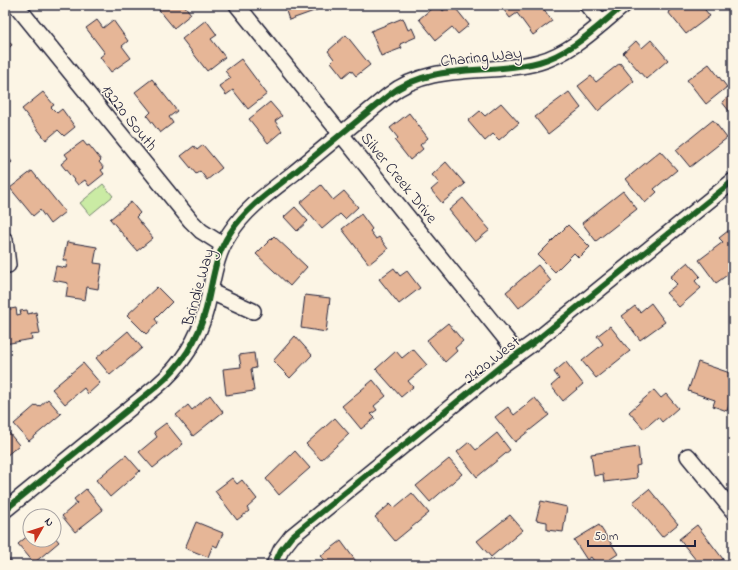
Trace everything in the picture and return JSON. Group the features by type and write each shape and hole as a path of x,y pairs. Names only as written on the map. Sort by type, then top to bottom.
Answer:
{"street":[{"name":"13220 South","path":"16,5 190,221 201,231 223,245"},
{"name":"Silver Creek Drive","path":"238,5 518,354"},
{"path":"587,5 602,23"},
{"name":"Charing Way","path":"342,134 391,94 410,82 432,75 539,62 565,52 624,5"},
{"name":"Brindie Way","path":"5,510 156,387 175,369 196,338 206,308 212,274 223,245 239,221 248,211 342,134"},
{"name":"2420 West","path":"274,565 281,550 292,536 733,181"},
{"path":"5,240 8,265"},
{"name":"Brindie Way","path":"210,291 253,311"},
{"path":"688,456 733,511"}],"green space":[{"path":"103,184 113,196 90,215 80,203"}],"building":[{"path":"155,5 184,5 191,14 174,28"},
{"path":"284,5 327,5 328,6 289,20"},
{"path":"436,5 439,5 443,11 450,5 453,5 469,25 458,34 452,27 436,40 419,19"},
{"path":"500,5 541,5 552,21 533,35 517,13 510,18"},
{"path":"677,5 701,5 710,16 686,34 668,12"},
{"path":"403,18 408,30 412,28 416,37 400,44 402,48 381,56 371,31"},
{"path":"97,20 103,28 113,20 128,41 122,46 131,58 111,72 100,57 105,53 86,28"},
{"path":"206,20 217,35 211,39 225,57 207,71 182,39"},
{"path":"346,35 370,65 356,76 351,70 343,77 331,62 334,59 328,51"},
{"path":"5,36 12,45 5,51"},
{"path":"651,40 668,60 646,79 623,53 636,41 642,48"},
{"path":"241,59 267,94 248,109 233,90 226,95 219,86 231,78 225,71"},
{"path":"620,63 634,81 598,111 578,86 591,76 596,82"},
{"path":"709,64 727,87 706,104 687,80"},
{"path":"152,79 177,111 169,117 173,123 160,133 147,116 151,112 135,92"},
{"path":"43,92 54,105 51,107 57,113 62,109 75,127 64,136 58,130 46,140 22,109"},
{"path":"569,92 581,108 548,134 535,117"},
{"path":"733,93 733,116 722,102"},
{"path":"270,102 282,116 275,121 282,131 268,143 249,119"},
{"path":"501,103 519,123 499,140 493,134 485,141 468,121 480,111 485,116"},
{"path":"409,113 428,138 420,145 423,149 410,160 395,141 398,138 390,128"},
{"path":"713,120 727,138 690,167 676,150"},
{"path":"83,141 87,146 89,145 101,160 99,162 104,168 101,170 104,174 89,186 85,180 78,185 61,164 68,158 65,154"},
{"path":"203,145 222,168 207,180 200,171 196,174 181,156 194,146 197,150"},
{"path":"660,151 677,170 654,189 657,192 645,203 626,179"},
{"path":"5,153 12,162 5,169"},
{"path":"446,162 465,184 442,203 431,190 439,183 432,175"},
{"path":"32,171 65,212 50,224 40,210 33,216 10,188"},
{"path":"321,185 333,200 344,191 358,207 345,219 340,214 322,229 300,203"},
{"path":"623,191 637,209 596,241 582,223"},
{"path":"463,198 490,230 475,242 449,210"},
{"path":"131,202 140,213 136,217 153,238 137,251 110,219"},
{"path":"295,207 308,221 297,231 284,217"},
{"path":"361,214 372,229 370,231 376,239 379,237 388,249 369,264 342,229"},
{"path":"568,225 590,247 579,258 574,253 555,272 538,255"},
{"path":"733,227 733,271 716,283 699,260 723,242 719,238"},
{"path":"274,236 307,267 290,286 256,254"},
{"path":"67,242 97,247 94,263 102,264 98,289 87,287 85,300 66,297 68,283 53,280 56,266 66,268 67,260 63,260"},
{"path":"688,262 700,276 695,281 701,288 679,307 666,293 677,284 670,277"},
{"path":"538,265 551,281 519,308 506,292"},
{"path":"394,268 400,276 407,271 420,288 399,304 379,279"},
{"path":"157,287 172,302 155,319 158,323 146,334 127,315"},
{"path":"305,295 330,298 326,332 301,328"},
{"path":"651,303 665,322 640,340 622,316 635,306 640,312"},
{"path":"16,308 17,315 21,314 20,311 27,310 28,314 36,312 40,334 31,335 32,339 5,344 5,310"},
{"path":"448,323 463,341 455,348 457,351 445,362 427,340"},
{"path":"610,326 630,351 596,378 582,361 603,344 597,336"},
{"path":"128,331 142,348 110,375 96,358"},
{"path":"295,336 312,355 290,378 273,361"},
{"path":"413,349 427,365 408,381 413,387 401,397 376,369 396,351 402,358"},
{"path":"254,353 256,368 251,369 254,391 226,395 223,369 241,367 239,355"},
{"path":"566,362 583,384 563,401 551,386 559,379 554,372"},
{"path":"698,362 730,373 728,380 733,381 733,393 727,411 713,406 715,400 688,391"},
{"path":"83,363 100,383 88,394 84,388 65,404 52,389"},
{"path":"373,380 386,396 374,406 377,410 371,414 375,418 361,429 342,406"},
{"path":"654,390 661,398 666,394 678,408 662,422 658,417 644,429 629,412"},
{"path":"210,395 223,412 193,436 176,415 188,405 192,410"},
{"path":"535,398 549,415 515,442 495,417 508,407 514,415"},
{"path":"48,399 61,414 29,441 14,424 36,405 39,407"},
{"path":"335,418 349,434 321,460 306,444"},
{"path":"166,423 183,444 153,468 139,452 157,437 154,432"},
{"path":"5,428 19,445 5,457"},
{"path":"497,433 510,450 477,477 457,452 469,442 476,450"},
{"path":"638,447 640,465 636,466 637,478 604,482 603,474 594,476 591,454"},
{"path":"295,451 310,468 279,495 266,479"},
{"path":"126,455 140,471 110,497 96,480"},
{"path":"449,459 462,474 430,502 416,486"},
{"path":"232,478 237,484 242,480 257,499 247,508 249,511 237,520 215,491"},
{"path":"86,489 103,510 75,532 62,516 77,503 74,499"},
{"path":"649,489 678,524 662,537 633,502"},
{"path":"412,493 429,513 395,541 375,517 390,504 394,508"},
{"path":"541,501 567,507 563,532 547,530 547,522 536,520"},
{"path":"510,515 523,530 491,557 477,541"},
{"path":"196,522 223,533 217,547 213,545 208,557 185,548"},
{"path":"599,525 618,554 601,565 597,565 591,557 587,560 574,540"},
{"path":"697,525 723,559 715,565 700,565 679,539"},
{"path":"22,541 22,548 52,548 34,563 18,544"},
{"path":"341,541 358,564 357,565 329,565 321,556"},
{"path":"5,555 14,565 5,565"}],"cycle path":[{"path":"5,510 156,387 181,362 203,321 220,251 236,224 268,193 389,95 406,84 424,77 442,73 520,66 551,58 574,46 624,5"},
{"path":"274,565 281,550 292,536 501,366 533,343 733,181"}]}
